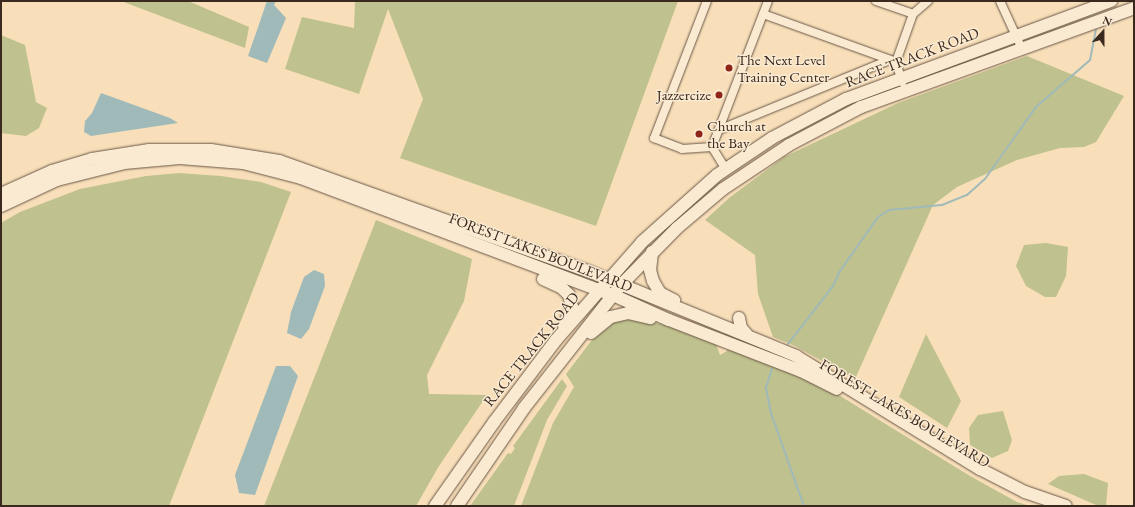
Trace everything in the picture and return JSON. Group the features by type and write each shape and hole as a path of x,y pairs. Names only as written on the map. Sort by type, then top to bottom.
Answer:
{"main road":[{"name":"RACE TRACK ROAD","path":"435,506 494,422 556,340 608,280 673,212 726,169 805,119 900,78 1111,1"},
{"name":"RACE TRACK ROAD","path":"457,506 508,432 616,291 652,252 707,202 769,157 861,108 1134,8"},
{"name":"FOREST LAKES BOULEVARD","path":"1,194 52,171 122,154 180,148 244,154 303,168 608,280 616,291 669,320 713,336 725,346 831,386 951,460 1021,498 1041,506"},
{"name":"FOREST LAKES BOULEVARD","path":"1,206 57,180 95,169 148,160 180,158 243,163 278,171 599,291 616,291 724,326 750,337 804,361 980,469 1025,492 1066,506"},
{"path":"396,214 408,222 562,288 569,295 572,307 556,340"},
{"path":"652,252 650,275 660,293 708,315 724,326"},
{"path":"508,432 525,418 597,326 605,320 628,313 669,320"},
{"path":"739,318 741,328 750,337"},
{"path":"725,346 738,340 785,358 804,361"},
{"path":"448,506 493,440 496,431 494,422"},
{"path":"492,455 504,447 510,449"},
{"path":"1021,498 1052,506"}],"street":[{"path":"707,1 654,138 682,149 712,147"},
{"path":"712,147 721,129 768,1"},
{"path":"876,1 913,14"},
{"path":"721,129 892,61 913,14 928,1"},
{"path":"1000,1 1022,49"},
{"path":"763,14 892,61 907,90"},
{"path":"712,147 726,169"}],"green space":[{"path":"121,1 188,1 249,27 245,48"},
{"path":"355,1 678,1 596,226 400,158 423,99 388,9 359,94 285,69 302,17 354,28"},
{"path":"1,35 25,45 36,102 47,108 39,128 26,136 1,133"},
{"path":"1027,56 1124,96 1096,142 1084,147 1060,148 1017,160 957,187 933,205 855,379 793,345 773,337 758,294 755,255 705,220 729,198 784,157 898,103"},
{"path":"179,173 221,176 261,182 291,192 169,506 1,506 1,223 20,212 80,189 146,176"},
{"path":"376,220 472,259 464,301 427,375 429,394 487,395 439,466 416,506 264,506"},
{"path":"1046,243 1068,247 1066,276 1056,297 1045,297 1026,286 1016,266 1024,245"},
{"path":"628,317 670,326 716,344 720,355 727,351 727,348 829,389 970,476 1017,502 1030,506 521,506 553,423 574,387 566,374 601,328 613,320"},
{"path":"926,334 961,401 947,428 899,397"},
{"path":"562,379 567,386 547,420 514,506 470,506 508,453 511,454 515,448 513,446"},
{"path":"1003,411 1012,440 1008,451 992,458 970,445 969,428 978,415"},
{"path":"1084,474 1108,483 1106,506 1096,505 1048,484 1059,476"}],"water":[{"path":"267,1 276,1 274,5 286,18 267,63 248,56"},
{"path":"101,93 170,118 178,123 91,136 84,132 85,121 92,113"},
{"path":"314,270 324,274 325,286 309,329 301,339 287,333 291,312 304,277"},
{"path":"276,366 290,366 298,376 255,495 239,493 235,475"}],"waterway":[{"path":"788,344 833,286 840,271 878,217 889,210 942,205 967,195 985,179 1036,107 1090,60 1096,30"},
{"path":"772,369 766,388 771,413 804,506"}],"place":[{"name":"The Next Level Training Center","path":"729,68"},
{"name":"Jazzercize","path":"719,95"},
{"name":"Church at the Bay","path":"699,134"}]}
